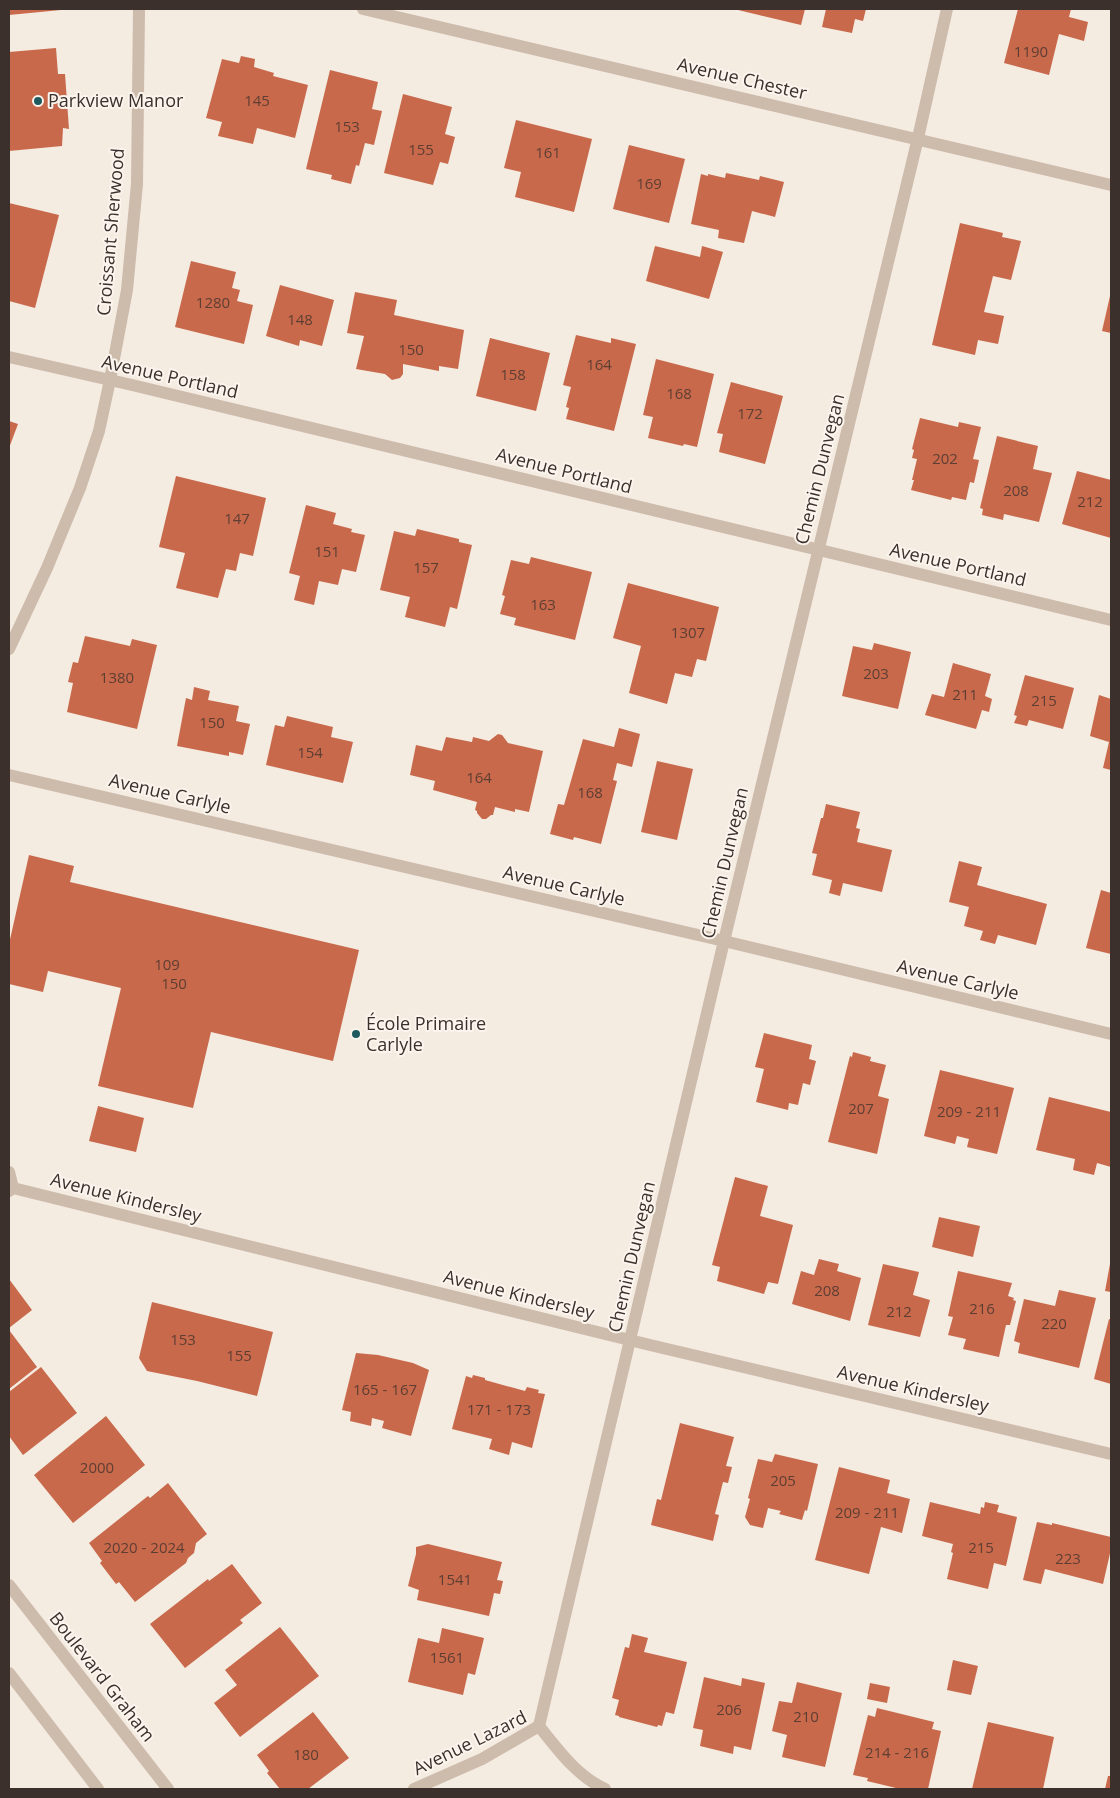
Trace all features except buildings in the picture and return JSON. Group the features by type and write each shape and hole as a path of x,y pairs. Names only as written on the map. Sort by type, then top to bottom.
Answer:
{"street":[{"name":"Croissant Sherwood","path":"9,649 47,568 80,488 99,431 110,380 127,290 137,184 139,9"},
{"name":"Avenue Chester","path":"363,9 918,138 1111,185"},
{"name":"Chemin Dunvegan","path":"539,1726 724,941 918,138 947,9"},
{"name":"Avenue Portland","path":"9,358 110,380 1111,620"},
{"name":"Avenue Carlyle","path":"9,775 724,941 1111,1034"},
{"path":"9,1172 11,1190"},
{"name":"Avenue Kindersley","path":"11,1190 1111,1454"},
{"name":"Boulevard Graham","path":"9,1585 168,1789"},
{"path":"9,1674 98,1789"},
{"name":"Avenue Lazard","path":"414,1789 482,1759 539,1726 568,1762 592,1783 605,1789"}],"place":[{"name":"Parkview Manor","path":"38,101"},
{"name":"École Primaire Carlyle","path":"356,1034"}]}
